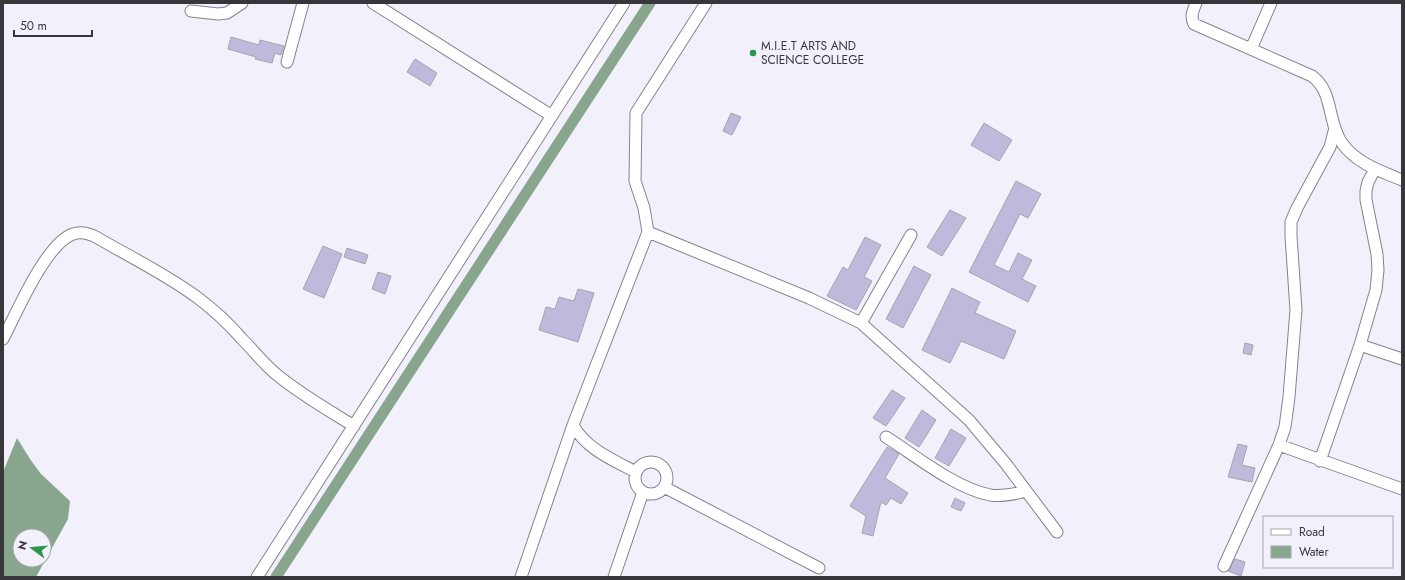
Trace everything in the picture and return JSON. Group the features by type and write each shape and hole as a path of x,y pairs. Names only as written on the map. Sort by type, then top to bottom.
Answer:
{"street":[{"path":"191,11 218,14 227,13 242,3"},
{"path":"287,62 303,3"},
{"path":"373,3 552,116"},
{"path":"257,577 624,3"},
{"path":"521,577 573,425 648,232 644,208 634,181 636,113 706,3"},
{"path":"1196,3 1191,18 1194,24 1312,76 1318,81 1323,87 1335,128 1342,143 1359,160 1375,169 1402,180"},
{"path":"1251,49 1271,3"},
{"path":"1224,566 1279,445 1285,427 1296,310 1291,222 1330,147 1335,128"},
{"path":"1320,461 1360,345 1376,290 1378,270 1377,254 1366,200 1368,182 1375,169"},
{"path":"3,340 40,268 52,250 63,239 73,233 86,232 96,236 163,275 197,297 222,318 256,355 276,374 354,426"},
{"path":"648,232 809,298 861,323 969,420 1006,464 1057,532"},
{"path":"861,323 910,235"},
{"path":"1360,345 1402,359"},
{"path":"573,425 582,439 590,446 636,472"},
{"path":"886,437 953,480 973,490 991,495 1014,494 1026,491"},
{"path":"1279,445 1320,461 1402,489"},
{"path":"646,463 656,463 664,469 667,479 664,487 659,492 654,494 643,492 636,484 636,472 641,465 646,463"},
{"path":"664,487 819,568"},
{"path":"614,577 643,492"}],"water":[{"path":"17,438 41,474 70,501 68,519 52,548 52,528 12,528 12,568 41,568 36,577 3,577 3,472"}],"building":[{"path":"231,37 259,45 260,40 284,46 281,55 275,53 272,63 255,59 256,57 228,49"},
{"path":"415,59 437,73 430,86 407,72"},
{"path":"731,113 741,117 732,135 723,131"},
{"path":"984,123 1012,140 999,161 971,145"},
{"path":"1016,181 1041,194 1028,218 1020,214 994,265 1009,272 1018,253 1032,260 1022,279 1036,286 1028,302 969,272"},
{"path":"950,210 966,218 942,256 927,247"},
{"path":"865,237 881,245 864,277 872,281 856,310 827,296 843,267 848,270"},
{"path":"323,246 342,254 324,298 303,289"},
{"path":"347,248 368,255 365,264 344,257"},
{"path":"914,266 931,275 903,328 886,319"},
{"path":"378,272 391,276 385,294 372,289"},
{"path":"952,288 980,302 975,313 1016,331 1004,359 961,341 950,363 922,350"},
{"path":"578,289 594,293 578,342 539,330 546,307 555,309 559,297 574,301"},
{"path":"1245,343 1253,345 1251,355 1243,353"},
{"path":"892,390 905,398 886,426 873,418"},
{"path":"922,410 936,420 919,447 905,438"},
{"path":"951,429 966,438 949,466 935,458"},
{"path":"1238,444 1247,446 1242,465 1255,468 1252,482 1228,477"},
{"path":"887,447 899,454 885,478 908,493 901,504 891,498 886,505 881,502 873,536 862,533 866,516 850,506"},
{"path":"955,498 965,503 961,511 951,507"},
{"path":"1235,559 1245,562 1241,576 1228,571"}],"waterway":[{"path":"276,577 650,3"}],"place":[{"name":"M.I.E.T ARTS AND SCIENCE COLLEGE","path":"753,53"}]}
